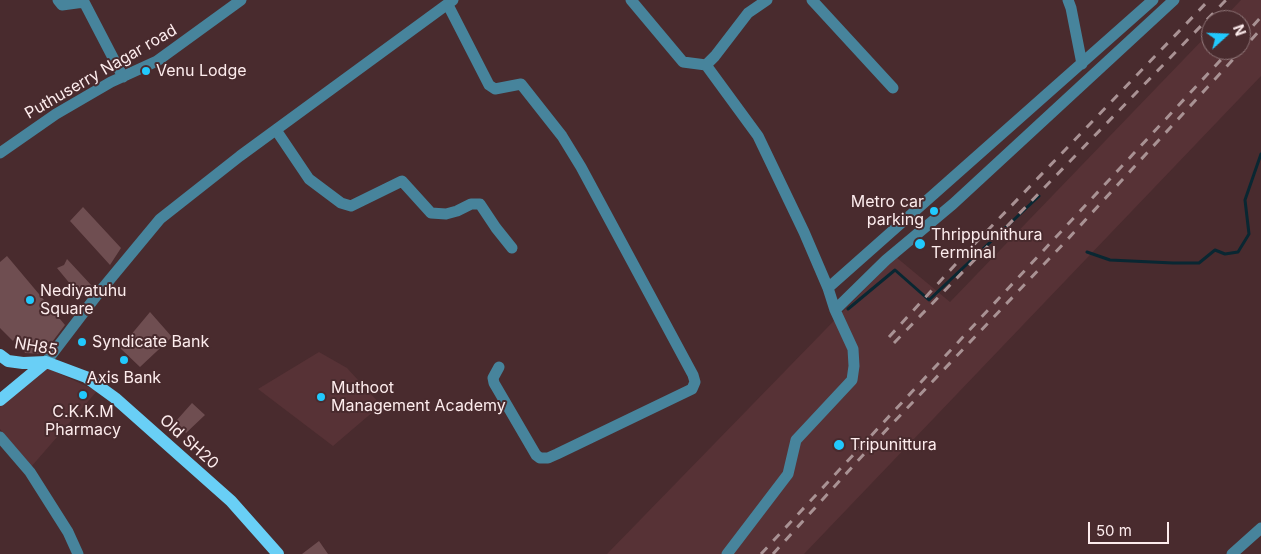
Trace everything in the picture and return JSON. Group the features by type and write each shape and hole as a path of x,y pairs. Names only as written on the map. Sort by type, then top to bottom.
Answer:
{"main road":[{"name":"NH85","path":"0,355 8,361 23,363 46,362 68,370"},
{"path":"0,400 46,362"},
{"name":"Old SH20","path":"68,370 86,377 124,406 231,501 278,554"}],"street":[{"path":"58,0 62,5 84,2 123,76"},
{"name":"Puthuserry Nagar road","path":"0,153 56,114 123,76 157,61 241,0"},
{"path":"631,0 684,62 706,65 758,136 804,232 828,288 835,310 853,349 854,366 852,380 796,440 788,474 728,554"},
{"path":"706,65 748,13 768,0"},
{"path":"812,0 893,88"},
{"path":"1068,0 1082,64"},
{"path":"828,288 1153,0"},
{"path":"835,310 886,260 961,197 1174,0"},
{"path":"46,362 97,295 160,220 276,130 450,2 489,85 495,90 521,84 562,136 582,167 695,382 692,389 548,458 540,458 536,455 494,384 494,378 499,367"},
{"path":"276,130 309,179 341,203 351,206 402,181 431,213 446,214 471,204 480,204 512,248"},
{"path":"0,437 30,472 68,532 78,554"},
{"path":"1232,554 1261,528"}],"shaded area":[{"path":"1241,0 1261,0 1261,76 804,554 607,554 896,257 950,302 1201,41 1201,60 1251,60 1251,10 1232,10"},
{"name":"Muthoot Management Academy","path":"319,352 347,368 381,405 333,446 258,389"},
{"path":"47,368 97,391 31,467 0,429 0,405"}],"building":[{"path":"83,207 121,248 110,265 70,221"},
{"name":"Nediyatuhu Square","path":"7,256 65,325 43,354 25,353 16,336 13,341 0,328 0,262"},
{"path":"67,259 92,286 81,297 57,268 64,265"},
{"path":"150,312 172,337 140,367 120,348"},
{"path":"192,403 205,415 186,433 176,421"},
{"path":"319,541 328,554 302,554"}],"waterway":[{"path":"1087,252 1110,260 1173,263 1199,263 1215,250 1225,254 1238,252 1249,234 1245,200 1261,154"},
{"path":"848,309 895,270 929,300 1039,196"}],"railway":[{"path":"889,337 965,254 1209,0"},
{"path":"894,343 1226,0"},
{"path":"1251,28 1261,17"},
{"path":"773,554 874,443 1066,241 1261,29"},
{"path":"761,554 1221,60"}],"place":[{"name":"Venu Lodge","path":"146,71"},
{"name":"Metro car parking","path":"934,211"},
{"name":"Thrippunithura Terminal","path":"920,244"},
{"name":"Nediyatuhu Square","path":"30,300"},
{"name":"Syndicate Bank","path":"82,342"},
{"name":"Axis Bank","path":"124,360"},
{"name":"C.K.K.M Pharmacy","path":"83,395"},
{"name":"Muthoot Management Academy","path":"321,397"},
{"name":"Tripunittura","path":"839,445"}]}
